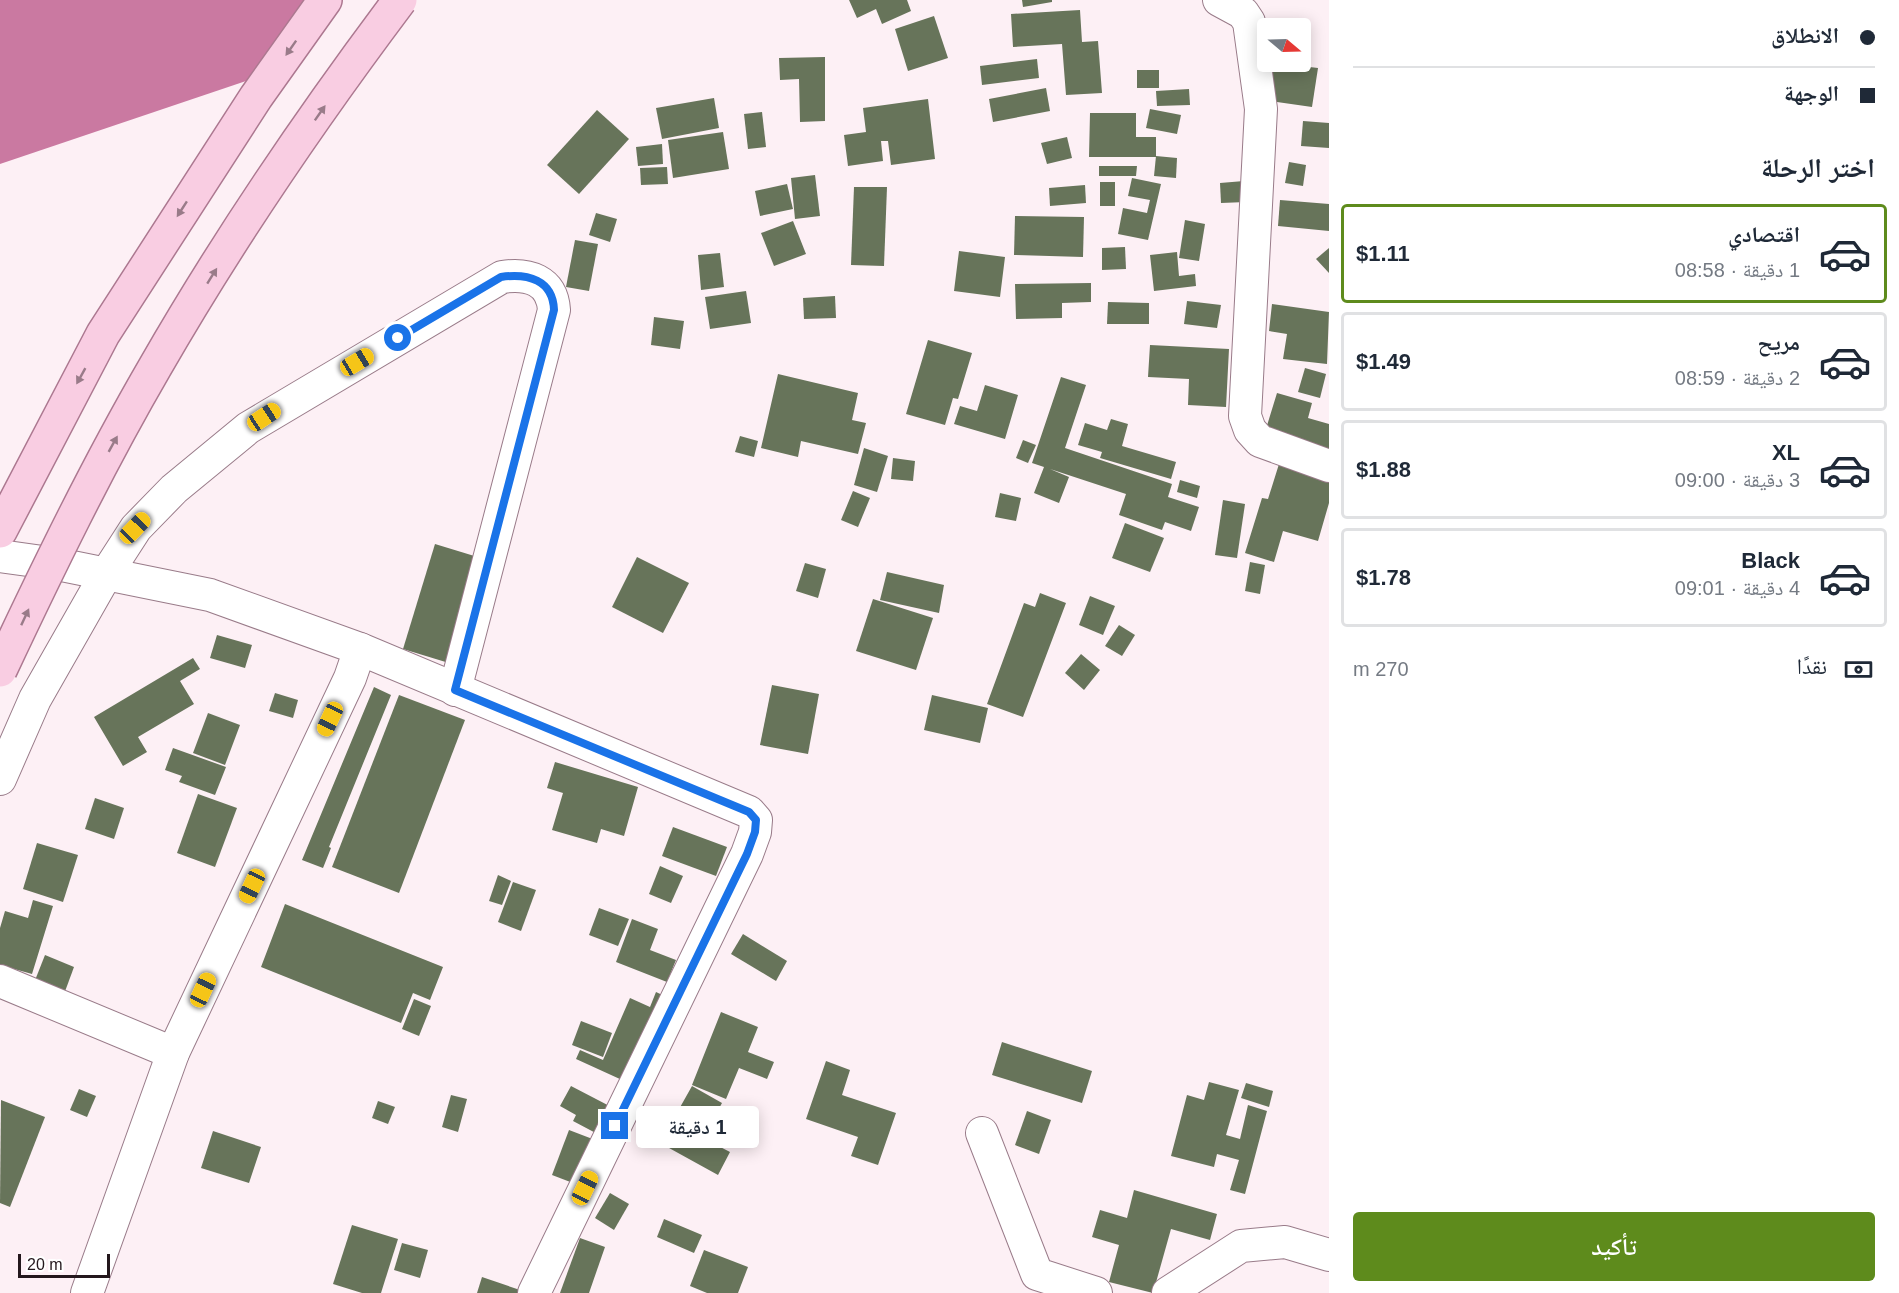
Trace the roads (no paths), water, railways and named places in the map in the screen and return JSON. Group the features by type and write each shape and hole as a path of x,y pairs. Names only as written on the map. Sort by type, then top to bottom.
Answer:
{"main road":[{"path":"0,531 103,334 256,97 325,0"},
{"path":"0,670 89,488 155,366 299,143 400,0"}],"street":[{"path":"1219,0 1243,13 1249,22 1261,109 1245,416 1250,430 1260,441 1329,465"},
{"path":"0,779 35,699 105,576 135,528 174,489 248,428 501,277 520,275 534,278 549,291 554,310 455,690"},
{"path":"0,556 57,564 105,576 210,595 360,649 749,812 756,820 755,832 747,854 534,1293"},
{"path":"87,1293 173,1053 350,678 360,649"},
{"path":"0,981 173,1053"},
{"path":"982,1133 1036,1274 1096,1293"},
{"path":"1168,1293 1241,1246 1285,1242 1329,1255"}]}
